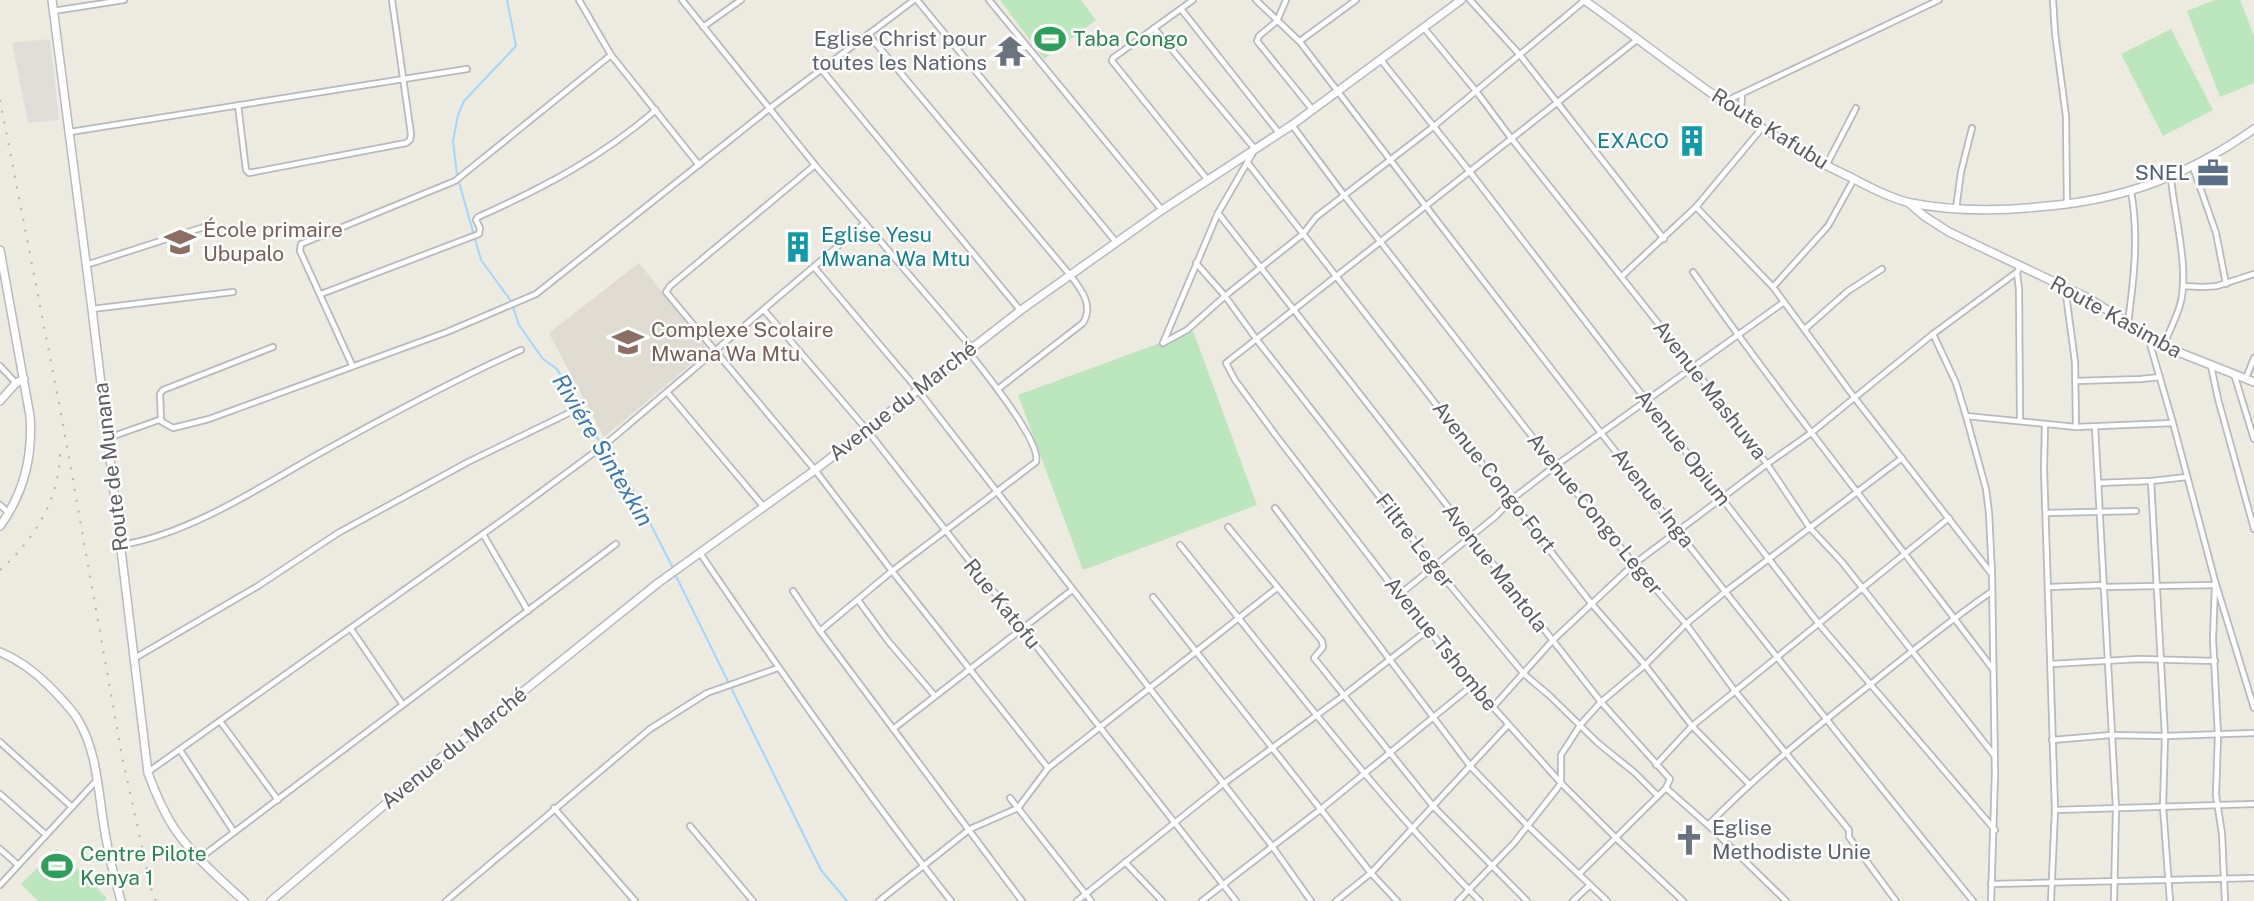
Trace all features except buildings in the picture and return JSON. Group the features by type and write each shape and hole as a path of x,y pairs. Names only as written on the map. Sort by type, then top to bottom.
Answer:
{"street":[{"name":"Route de Munana","path":"52,0 148,773 175,829 199,859 244,901"},
{"path":"52,11 124,0"},
{"path":"238,105 246,170 253,173 406,143 411,138 405,79 392,0"},
{"path":"579,0 611,55 699,165"},
{"path":"682,0 815,165 970,350 1011,408 1038,457 1032,465 892,571 820,631"},
{"path":"703,27 741,0"},
{"path":"161,420 173,428 209,419 435,337 536,294 770,108 915,0 1116,242"},
{"path":"989,0 1162,210"},
{"path":"1193,0 1112,61 1207,179"},
{"name":"Avenue Inga","path":"1256,0 1300,42 1825,720 1973,901"},
{"path":"1286,0 1277,21 1257,38 1257,43 1312,110"},
{"path":"1300,42 1356,0"},
{"name":"Avenue du Marché","path":"271,901 623,610 764,508 1021,310 1207,179 1292,125 1461,0"},
{"path":"1470,0 1520,55 1664,239"},
{"path":"1154,28 1255,149 1218,213 1163,343 1187,330 1303,234 1315,217 1433,127 1584,0"},
{"name":"Route Kafubu","path":"1584,0 1723,102 1801,154 1909,202 1956,209 2018,209 2099,200 2171,178 2231,146 2254,130"},
{"path":"1723,102 1940,0"},
{"path":"2053,0 2066,116 2067,205"},
{"path":"1181,9 1279,134"},
{"name":"Avenue Mashuwa","path":"1424,27 1692,366 1767,464 1810,528 1864,589 1994,755"},
{"path":"868,34 1070,275 1087,301 1083,323 998,389"},
{"path":"1257,340 1638,39"},
{"path":"352,365 300,251 301,244 455,181 611,55"},
{"name":"Avenue Opium","path":"1380,60 1470,172 1819,624 1995,830"},
{"path":"70,132 467,69"},
{"path":"821,69 1021,310"},
{"path":"1741,113 1742,94"},
{"path":"1826,166 1856,108"},
{"path":"321,294 479,234 476,220 478,217 570,173 632,131 656,110"},
{"name":"Avenue Congo Leger","path":"1292,125 1555,466 1686,624 1784,753 1849,830 1849,837 1896,901"},
{"path":"1622,276 1696,207 1763,128"},
{"path":"1956,209 1961,172 1972,128"},
{"name":"Avenue Congo Fort","path":"1247,162 1591,603 1645,665 1692,726 1749,784"},
{"path":"815,165 670,286 666,293 814,470 1048,768"},
{"path":"2193,167 2216,233 2226,284"},
{"path":"2163,346 2181,303 2183,286 2171,178"},
{"path":"1773,287 1828,226 1854,179"},
{"path":"2128,324 2136,248 2136,219 2131,191"},
{"name":"Route Kasimba","path":"1909,202 1924,216 1950,232 2018,270 2064,286 2090,299 2163,346 2254,382"},
{"path":"1696,207 1773,287 1854,397 1992,574"},
{"name":"Avenue Mantola","path":"1218,213 1601,702 1671,781 1666,788 1709,825 1783,900"},
{"path":"148,773 607,443 864,223"},
{"path":"86,265 207,226"},
{"path":"0,250 20,381 32,439 29,464 22,485 0,526"},
{"name":"Filtre Leger","path":"1196,262 1434,566 1524,674 1658,796"},
{"path":"814,267 918,390 997,490 1272,846 1311,901"},
{"path":"1805,329 1847,291 1882,269"},
{"path":"1493,707 1553,640 1634,564 1811,433 1933,334 2018,270"},
{"path":"2018,270 2020,420"},
{"path":"1693,272 1811,433 1993,669"},
{"path":"2183,286 2226,284 2254,274"},
{"path":"2064,286 2076,362 2076,427"},
{"path":"92,309 233,292"},
{"path":"1399,595 1555,466 1784,302"},
{"name":"Rue Katofu","path":"764,310 867,430 1236,901"},
{"path":"1933,334 1956,383 1986,489 1992,574 1995,830 1990,900"},
{"path":"2147,337 2173,423 2215,583 2254,708"},
{"name":"Avenue Tshombe","path":"1257,340 1226,363 1234,380 1280,441 1399,595 1508,725 1561,783 1683,901"},
{"path":"161,420 160,394 163,390 273,347"},
{"path":"121,545 141,542 180,527 237,500 418,400 521,350"},
{"path":"2246,378 2254,358"},
{"path":"2211,365 2254,529"},
{"path":"0,366 20,381"},
{"path":"2233,374 2254,439"},
{"path":"2076,381 2160,377"},
{"path":"0,401 20,381"},
{"path":"667,392 764,508"},
{"path":"133,659 258,586 338,533 468,462 569,413"},
{"path":"1966,415 2076,427 2173,423"},
{"path":"108,438 161,420"},
{"path":"2045,424 2044,469 2055,810 2051,901"},
{"path":"2095,426 2116,808 2114,901"},
{"path":"1458,901 1514,843 1561,783 1561,755 1580,724 1601,702 1725,592 1902,458"},
{"path":"2098,482 2187,477"},
{"path":"2151,481 2165,736 2163,807 2169,901"},
{"path":"0,505 9,513"},
{"path":"1275,508 1471,766 1527,825 1607,901"},
{"path":"2046,513 2136,510"},
{"path":"1656,765 1692,726 1949,518"},
{"path":"1228,527 1322,641 1323,647 1314,658 1343,696 1433,806 1527,901"},
{"path":"483,534 528,611"},
{"path":"199,859 616,544"},
{"path":"1180,545 1363,773 1412,830 1480,901"},
{"path":"700,553 778,668 951,901"},
{"path":"2049,587 2215,583"},
{"path":"2215,583 2218,735 2216,795 2222,834 2225,901"},
{"path":"879,901 970,829 1018,808 1048,768 1277,588"},
{"path":"893,729 1072,590"},
{"path":"793,591 1022,901"},
{"path":"1709,825 1784,753 1954,617 1992,592"},
{"path":"1153,597 1371,873 1397,901"},
{"path":"858,600 888,641 935,696"},
{"path":"351,629 403,705"},
{"path":"1077,901 1223,784 1429,629"},
{"path":"0,652 21,662 72,710 88,742 121,901"},
{"path":"2052,664 2138,659 2215,661"},
{"path":"446,901 650,729 720,687 778,668"},
{"path":"1202,901 1321,809 1474,684"},
{"path":"220,721 278,800"},
{"path":"1335,901 1371,873 1508,725"},
{"path":"2053,740 2110,735 2254,733"},
{"path":"0,742 72,807"},
{"path":"180,750 234,832"},
{"path":"0,885 97,780"},
{"path":"1579,874 1666,788"},
{"path":"0,794 44,833"},
{"path":"1010,798 1091,901"},
{"path":"2055,810 2254,804"},
{"path":"554,808 635,901"},
{"path":"690,825 753,901"},
{"path":"0,849 18,865"},
{"path":"1125,862 1162,901"},
{"path":"1991,884 2254,878"},
{"path":"1573,901 1591,885"}],"shaded area":[{"path":"50,39 59,120 28,123 12,43"},
{"name":"Complexe Scolaire Mwana Wa Mtu","path":"639,263 708,350 604,437 549,333"}],"green space":[{"name":"Taba Congo","path":"1000,0 1081,0 1096,20 1044,59"},
{"path":"2215,0 2240,0 2254,36 2254,83 2220,97 2187,11"},
{"path":"2171,29 2213,110 2163,136 2121,54"},
{"path":"1193,331 1257,505 1083,570 1018,395"},
{"name":"Centre Pilote Kenya 1","path":"57,849 107,898 104,901 38,901 21,884"}],"waterway":[{"name":"Riviére Sintexkin","path":"507,0 516,46 464,101 453,141 457,175 481,260 511,301"},
{"name":"Riviére Sintexkin","path":"513,307 519,325 543,359 557,369 589,426 632,488 673,568"},
{"name":"Riviére Sintexkin","path":"675,574 821,870 847,901"}],"railway":[{"path":"0,100 63,424 122,756 156,901"},
{"path":"0,570 35,531 51,500 56,484 60,449"}],"place":[{"name":"Taba Congo","path":"1050,39"},
{"name":"Eglise Christ pour toutes les Nations","path":"1010,51"},
{"name":"EXACO","path":"1692,141"},
{"name":"SNEL","path":"2213,173"},
{"name":"École primaire Ubupalo","path":"180,242"},
{"name":"Eglise Yesu Mwana Wa Mtu","path":"798,247"},
{"name":"Complexe Scolaire Mwana Wa Mtu","path":"628,342"},
{"name":"Eglise Methodiste Unie","path":"1689,840"},
{"name":"Centre Pilote Kenya 1","path":"57,866"}]}
